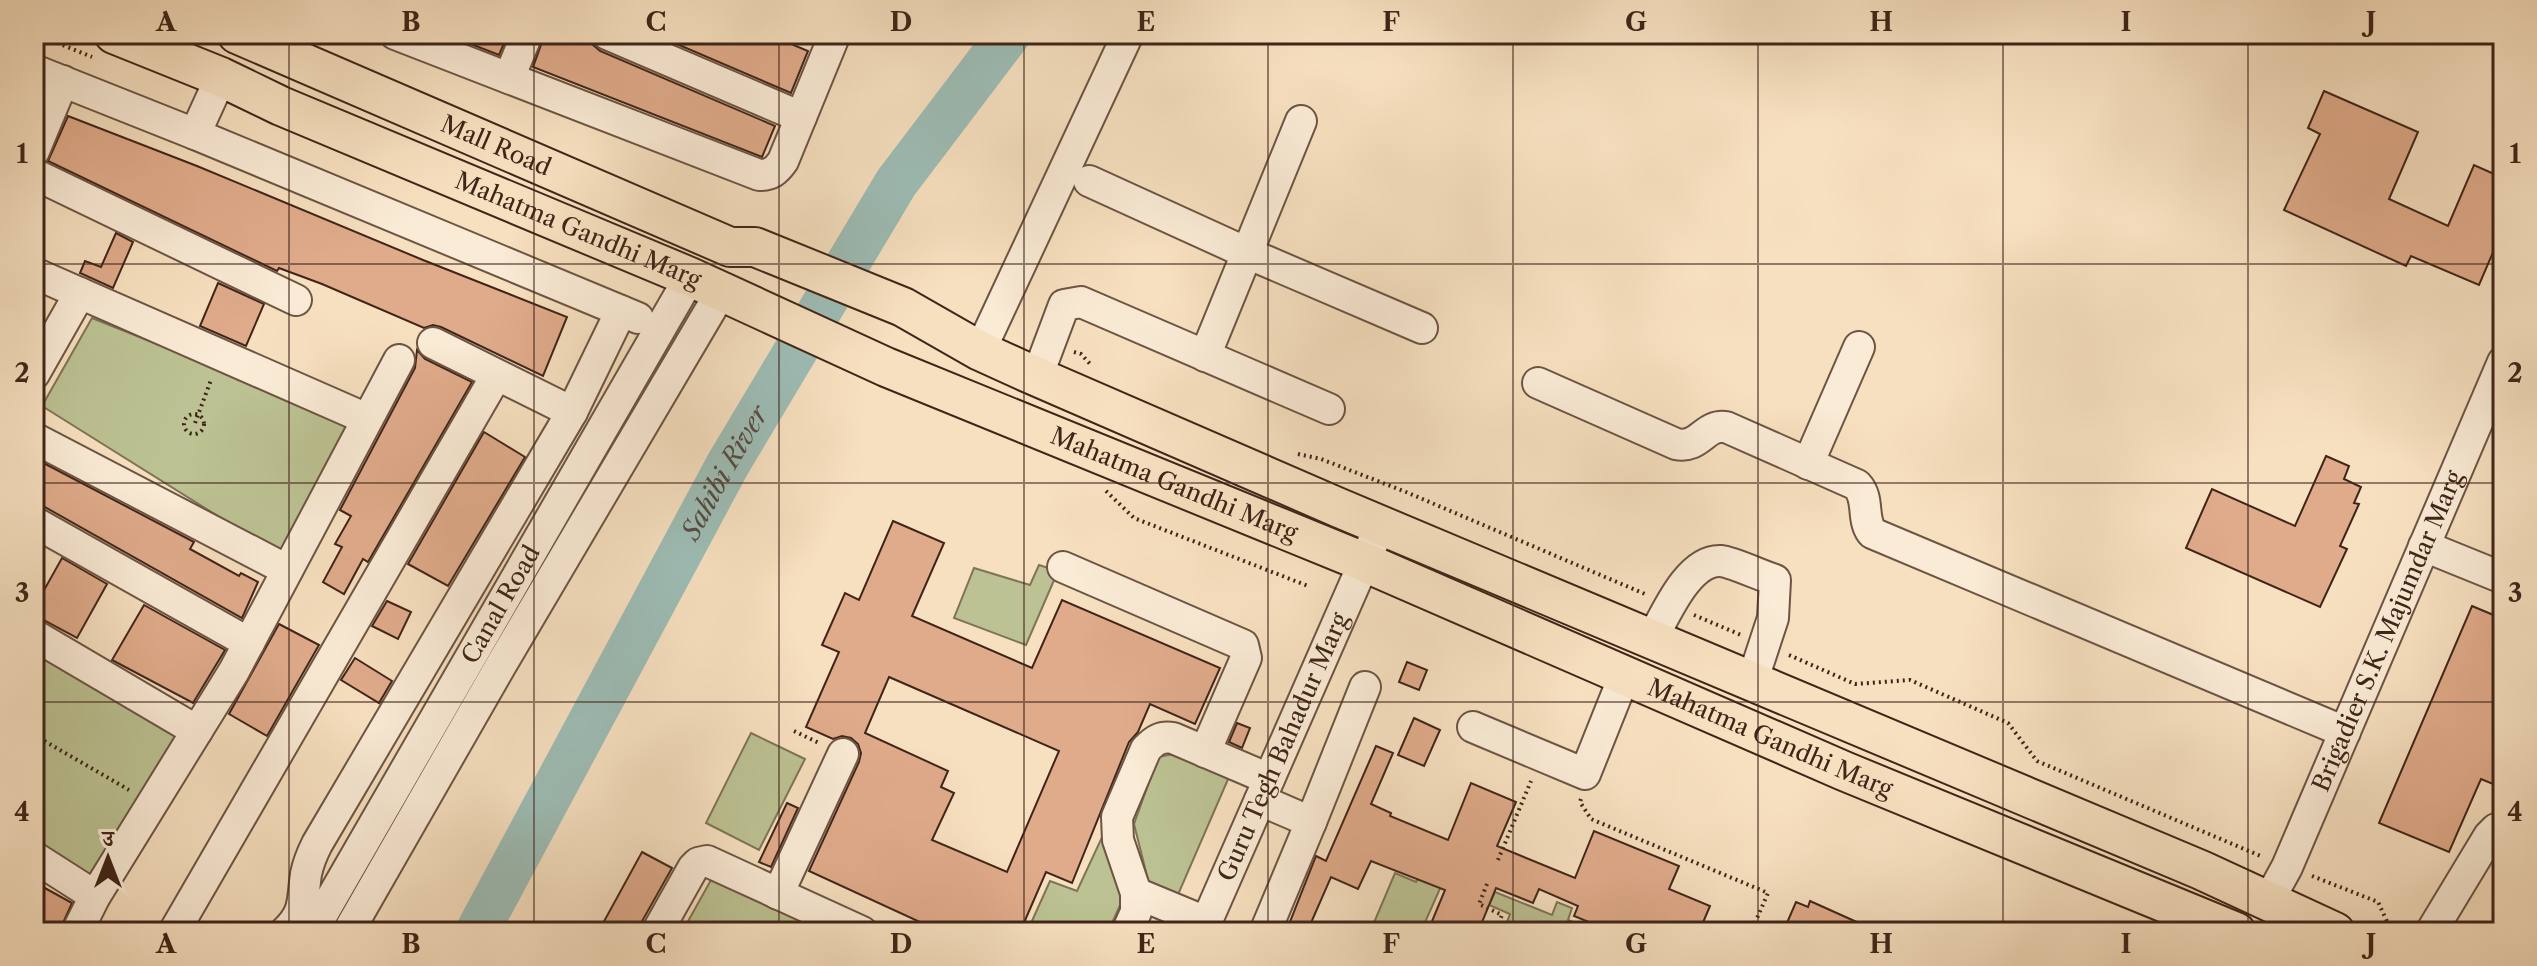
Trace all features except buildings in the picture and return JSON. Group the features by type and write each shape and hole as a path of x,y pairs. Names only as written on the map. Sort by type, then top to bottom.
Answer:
{"main road":[{"name":"Mahatma Gandhi Marg","path":"114,34 716,290 899,372 1364,562 1844,771 2236,932"},
{"name":"Mall Road","path":"242,35 730,247 755,247"},
{"name":"Mahatma Gandhi Marg","path":"755,247 919,316 980,351 1037,377 2269,900 2335,932"},
{"path":"899,372 919,316"}],"street":[{"path":"395,34 759,175 776,171 801,117 824,38"},
{"path":"509,78 527,34"},
{"path":"607,34 801,117"},
{"path":"980,351 1128,34"},
{"path":"34,70 660,326"},
{"path":"195,134 221,77"},
{"path":"34,151 63,81"},
{"path":"1205,356 1301,121"},
{"path":"34,174 296,300"},
{"path":"1089,181 1422,328"},
{"path":"34,273 367,419"},
{"path":"348,932 716,290"},
{"name":"Canal Road","path":"303,926 660,326 716,290"},
{"path":"34,374 80,293"},
{"path":"1037,377 1064,305 1081,302 1329,409"},
{"path":"303,926 306,874 317,844 572,412 621,311"},
{"path":"433,343 572,412"},
{"path":"1808,464 1859,347"},
{"path":"77,932 95,896 249,643 399,360"},
{"name":"Brigadier S.K. Majumdar Marg","path":"2269,900 2287,867 2503,362"},
{"path":"174,932 496,376"},
{"path":"1538,383 1676,444 1691,444 1713,427 1721,425 1857,485 1864,496 1865,522 1872,533 2345,732"},
{"path":"34,438 287,570"},
{"path":"34,522 249,643"},
{"name":"Guru Tegh Bahadur Marg","path":"1204,927 1381,524"},
{"path":"2424,546 2503,578"},
{"path":"1652,639 1685,581 1701,566 1720,561 1775,580 1773,618 1752,682"},
{"path":"1063,567 1243,645 1246,658 1205,752"},
{"path":"34,635 197,731"},
{"path":"1473,727 1585,774 1625,674"},
{"path":"1265,932 1365,687"},
{"path":"1127,932 1136,912 1136,893 1118,840 1117,817 1146,749 1153,741 1164,736 1205,752 1311,822"},
{"path":"778,894 843,754"},
{"path":"2431,932 2489,836 2503,827"},
{"path":"34,857 95,896"},
{"path":"657,932 693,868 707,861 862,932"},
{"path":"1136,893 1204,927"}],"path":[{"path":"195,423 221,355"},
{"path":"198,414 203,419 203,428 198,433 189,433 183,425 185,418 198,414"},
{"path":"34,735 153,804"},
{"path":"1498,860 1542,756"},
{"path":"1585,774 1580,802 1591,819 1768,893 1751,932"},
{"path":"1487,884 1479,904 1502,915 1495,932"}],"green space":[{"path":"92,318 349,421 280,555 42,406"},
{"path":"1039,565 1058,571 1026,645 954,618 974,568 1030,585"},
{"path":"34,636 188,727 88,880 34,846"},
{"path":"751,733 805,759 759,850 706,823"},
{"path":"1173,754 1229,777 1177,897 1149,884 1134,824 1158,757"},
{"path":"1110,820 1126,892 1108,932 1027,932 1050,881 1077,891"},
{"path":"1424,865 1446,875 1422,929 1427,932 1370,932 1395,873 1416,882"},
{"path":"711,880 830,932 682,932"},
{"path":"1495,892 1552,915 1557,902 1572,908 1568,920 1598,932 1503,932 1510,914 1489,905"}],"waterway":[{"name":"Sahibi River","path":"477,932 728,464 896,183 1009,34"}]}
